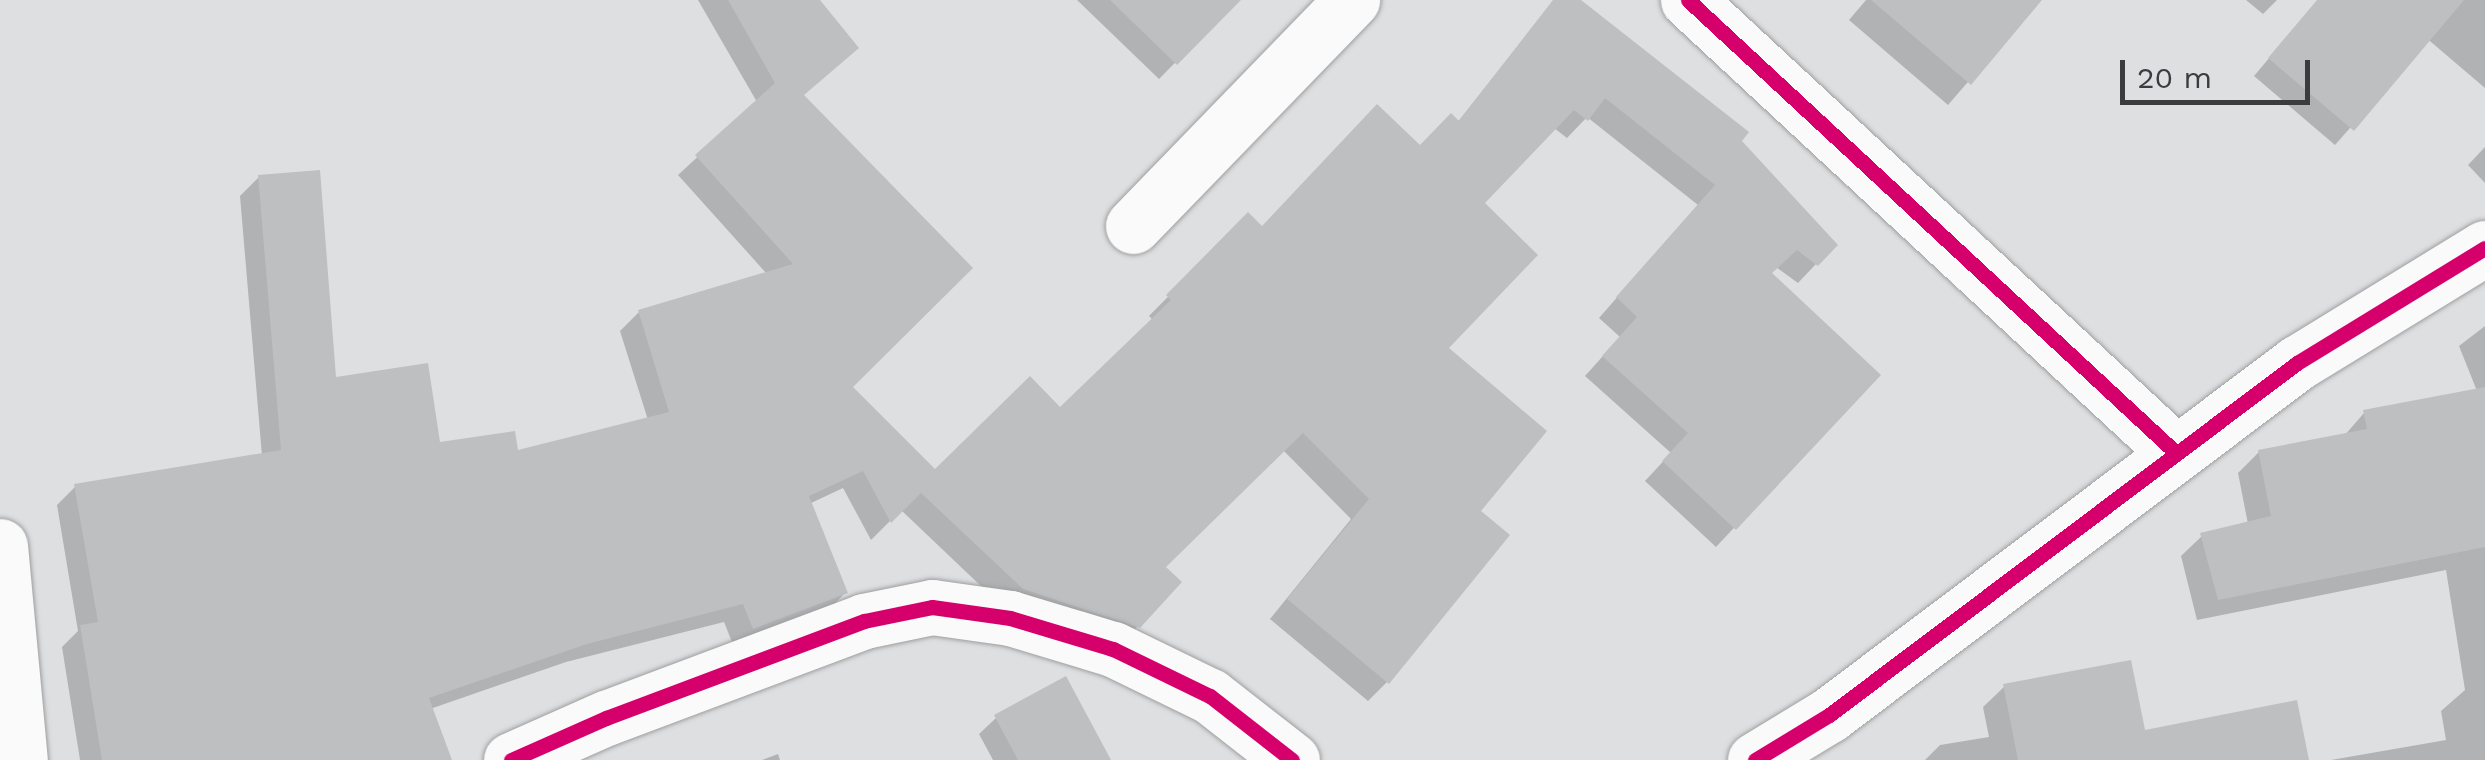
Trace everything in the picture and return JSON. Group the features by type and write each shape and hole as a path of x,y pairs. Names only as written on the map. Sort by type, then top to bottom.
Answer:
{"street":[{"path":"1133,226 1352,0"},
{"path":"1696,2 2174,452"},
{"path":"1755,760 1829,715 2297,363 2485,248"},
{"path":"0,546 20,760"},
{"path":"511,760 606,718 864,621 932,607 1010,618 1113,649 1210,696 1292,760"}],"building":[{"path":"728,0 820,0 859,48 804,95 973,268 853,387 935,469 1030,376 1060,407 1171,300 1166,295 1248,212 1262,226 1377,104 1420,145 1451,113 1459,121 1553,0 1581,0 1749,132 1742,141 1838,245 1818,266 1797,250 1772,273 1881,375 1736,530 1662,461 1688,433 1602,356 1637,317 1616,297 1715,185 1605,98 1588,121 1574,110 1485,203 1538,255 1449,348 1547,431 1481,511 1510,535 1389,684 1287,599 1369,499 1303,433 1166,567 1182,582 1140,628 1023,589 921,493 891,523 863,471 809,496 848,593 753,629 743,604 587,644 429,698 452,760 102,760 80,625 98,622 74,484 281,450 258,175 320,170 336,377 428,363 440,442 515,431 518,450 669,412 638,310 793,264 695,155 775,83"},
{"path":"1110,0 1241,0 1177,65"},
{"path":"1871,0 2042,0 1971,85"},
{"path":"2317,0 2464,0 2354,131 2268,58"},
{"path":"2485,387 2485,547 2218,600 2200,533 2271,516 2258,450 2367,429 2363,410"},
{"path":"2131,660 2145,730 2297,700 2309,760 2018,760 2003,684"},
{"path":"1066,676 1111,760 1018,760 994,715"}],"cycle path":[{"path":"1688,0 2174,451"},
{"path":"1755,760 1829,715 2297,363 2485,248"},
{"path":"511,760 606,718 864,621 932,607 1010,618 1113,649 1210,696 1292,760"}]}
